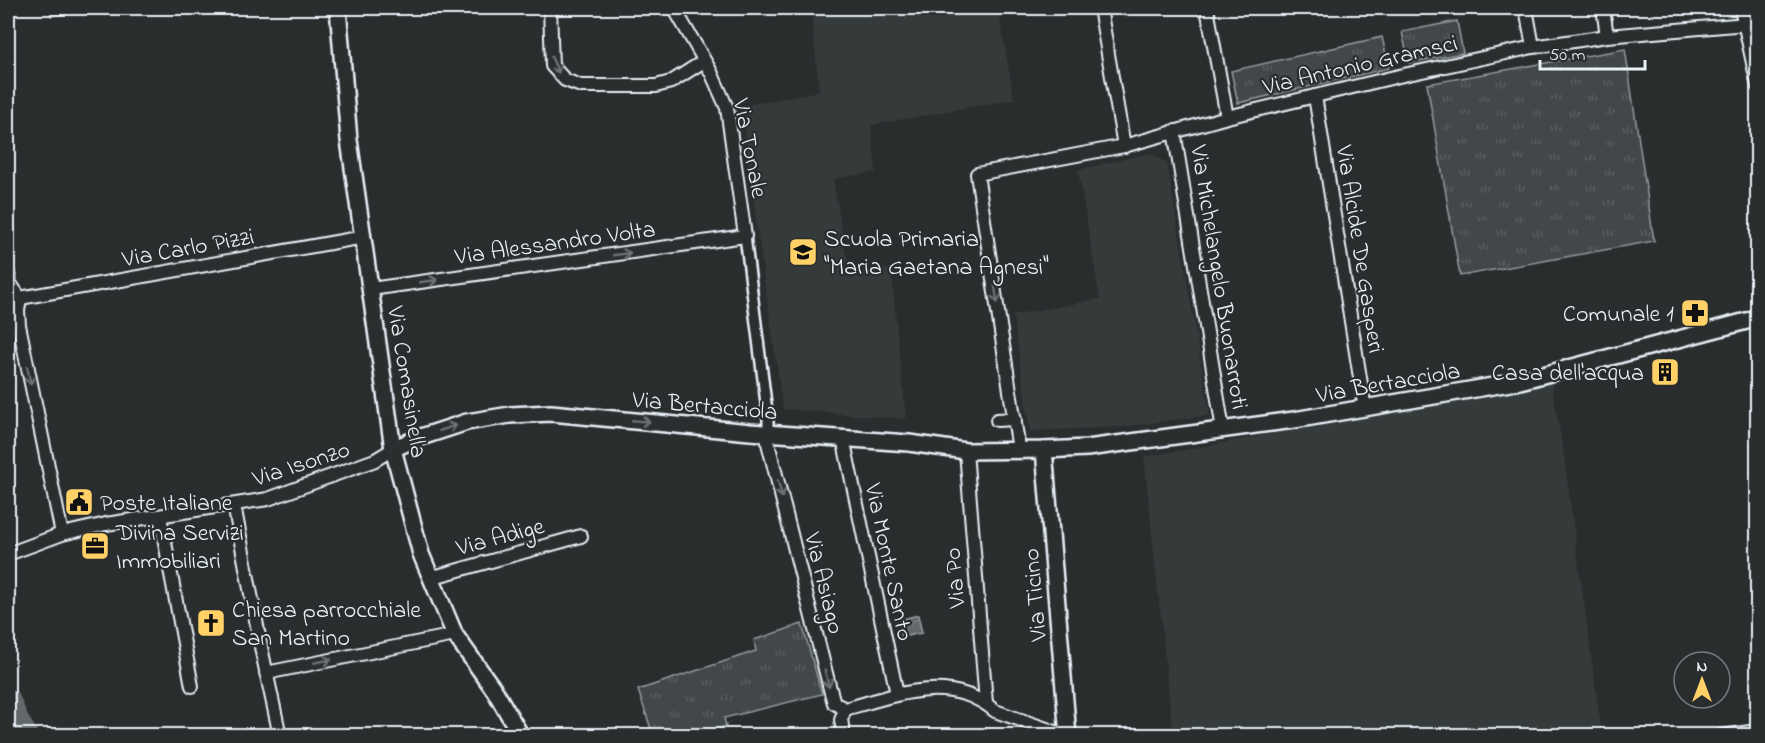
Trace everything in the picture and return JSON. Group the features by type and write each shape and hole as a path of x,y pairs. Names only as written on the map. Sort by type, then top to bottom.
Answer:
{"street":[{"name":"Via Comasinella","path":"338,8 349,140 393,449 421,554 455,635 495,691 521,735"},
{"path":"550,8 552,66 565,80 581,86 656,86 671,82 704,61"},
{"path":"1100,8 1124,146"},
{"path":"1207,8 1227,117"},
{"path":"1526,8 1533,47"},
{"path":"1602,8 1607,36"},
{"path":"1741,8 1751,24 1758,86"},
{"name":"Via Tonale","path":"675,10 711,72 726,108 745,236"},
{"name":"Via Antonio Gramsci","path":"1015,419 977,174 1124,146 1227,117 1533,47 1607,36 1751,24"},
{"name":"Via Alcide De Gasperi","path":"1315,96 1365,409"},
{"name":"Via Michelangelo Buonarroti","path":"1174,131 1223,430"},
{"path":"745,236 768,432"},
{"name":"Via Alessandro Volta","path":"371,289 745,236"},
{"name":"Via Carlo Pizzi","path":"20,298 364,237"},
{"path":"8,273 9,282 20,298 19,325 62,534"},
{"name":"Via Bertacciola","path":"393,449 415,439 467,422 510,415 540,414 909,443 966,451 1044,450 1134,443 1365,409 1516,382 1758,318"},
{"path":"997,420 1015,419 1019,450"},
{"name":"Via Asiago","path":"768,432 768,444 830,689 834,703 845,709"},
{"name":"Via Monte Santo","path":"843,438 897,694"},
{"name":"Via Isonzo","path":"8,554 62,534 106,524 268,499 375,460 393,449"},
{"name":"Via Ticino","path":"1044,450 1067,735"},
{"name":"Via Po","path":"966,451 986,703"},
{"path":"234,505 280,735"},
{"path":"160,516 192,686"},
{"name":"Via Adige","path":"430,578 581,536"},
{"path":"266,673 455,635"},
{"path":"844,735 841,720 845,709 897,694 940,689 957,691 986,703 995,711 1067,735"},
{"path":"1721,735 1758,731"}],"shaded area":[{"name":"Scuola Primaria \"Maria Gaetana Agnesi\"","path":"811,8 998,8 1014,99 871,125 876,172 833,179 849,272 891,269 906,419 783,409 742,106 819,91"},
{"path":"1151,153 1167,164 1210,415 1123,427 1030,431 1013,315 1100,299 1078,170"},
{"path":"1551,381 1562,443 1602,735 1173,735 1144,457 1379,415"}],"green space":[{"path":"49,8 91,8 51,16"},
{"path":"1457,21 1463,53 1409,63 1402,32"},
{"path":"1382,37 1389,68 1238,103 1231,71"},
{"path":"1625,49 1654,241 1460,276 1427,84"},
{"path":"802,624 822,694 724,718 726,726 699,735 653,735 638,690 756,651 754,640"}],"water":[{"path":"918,615 922,633 902,637 899,623 904,622 903,619"}],"waterway":[{"path":"8,702 25,736"}],"place":[{"name":"Scuola Primaria \"Maria Gaetana Agnesi\"","path":"803,252"},
{"name":"Comunale 1","path":"1695,313"},
{"name":"Casa dell'acqua","path":"1665,372"},
{"name":"Poste Italiane","path":"79,502"},
{"name":"Divina Servizi Immobiliari","path":"95,546"},
{"name":"Chiesa parrocchiale San Martino","path":"211,623"}]}
